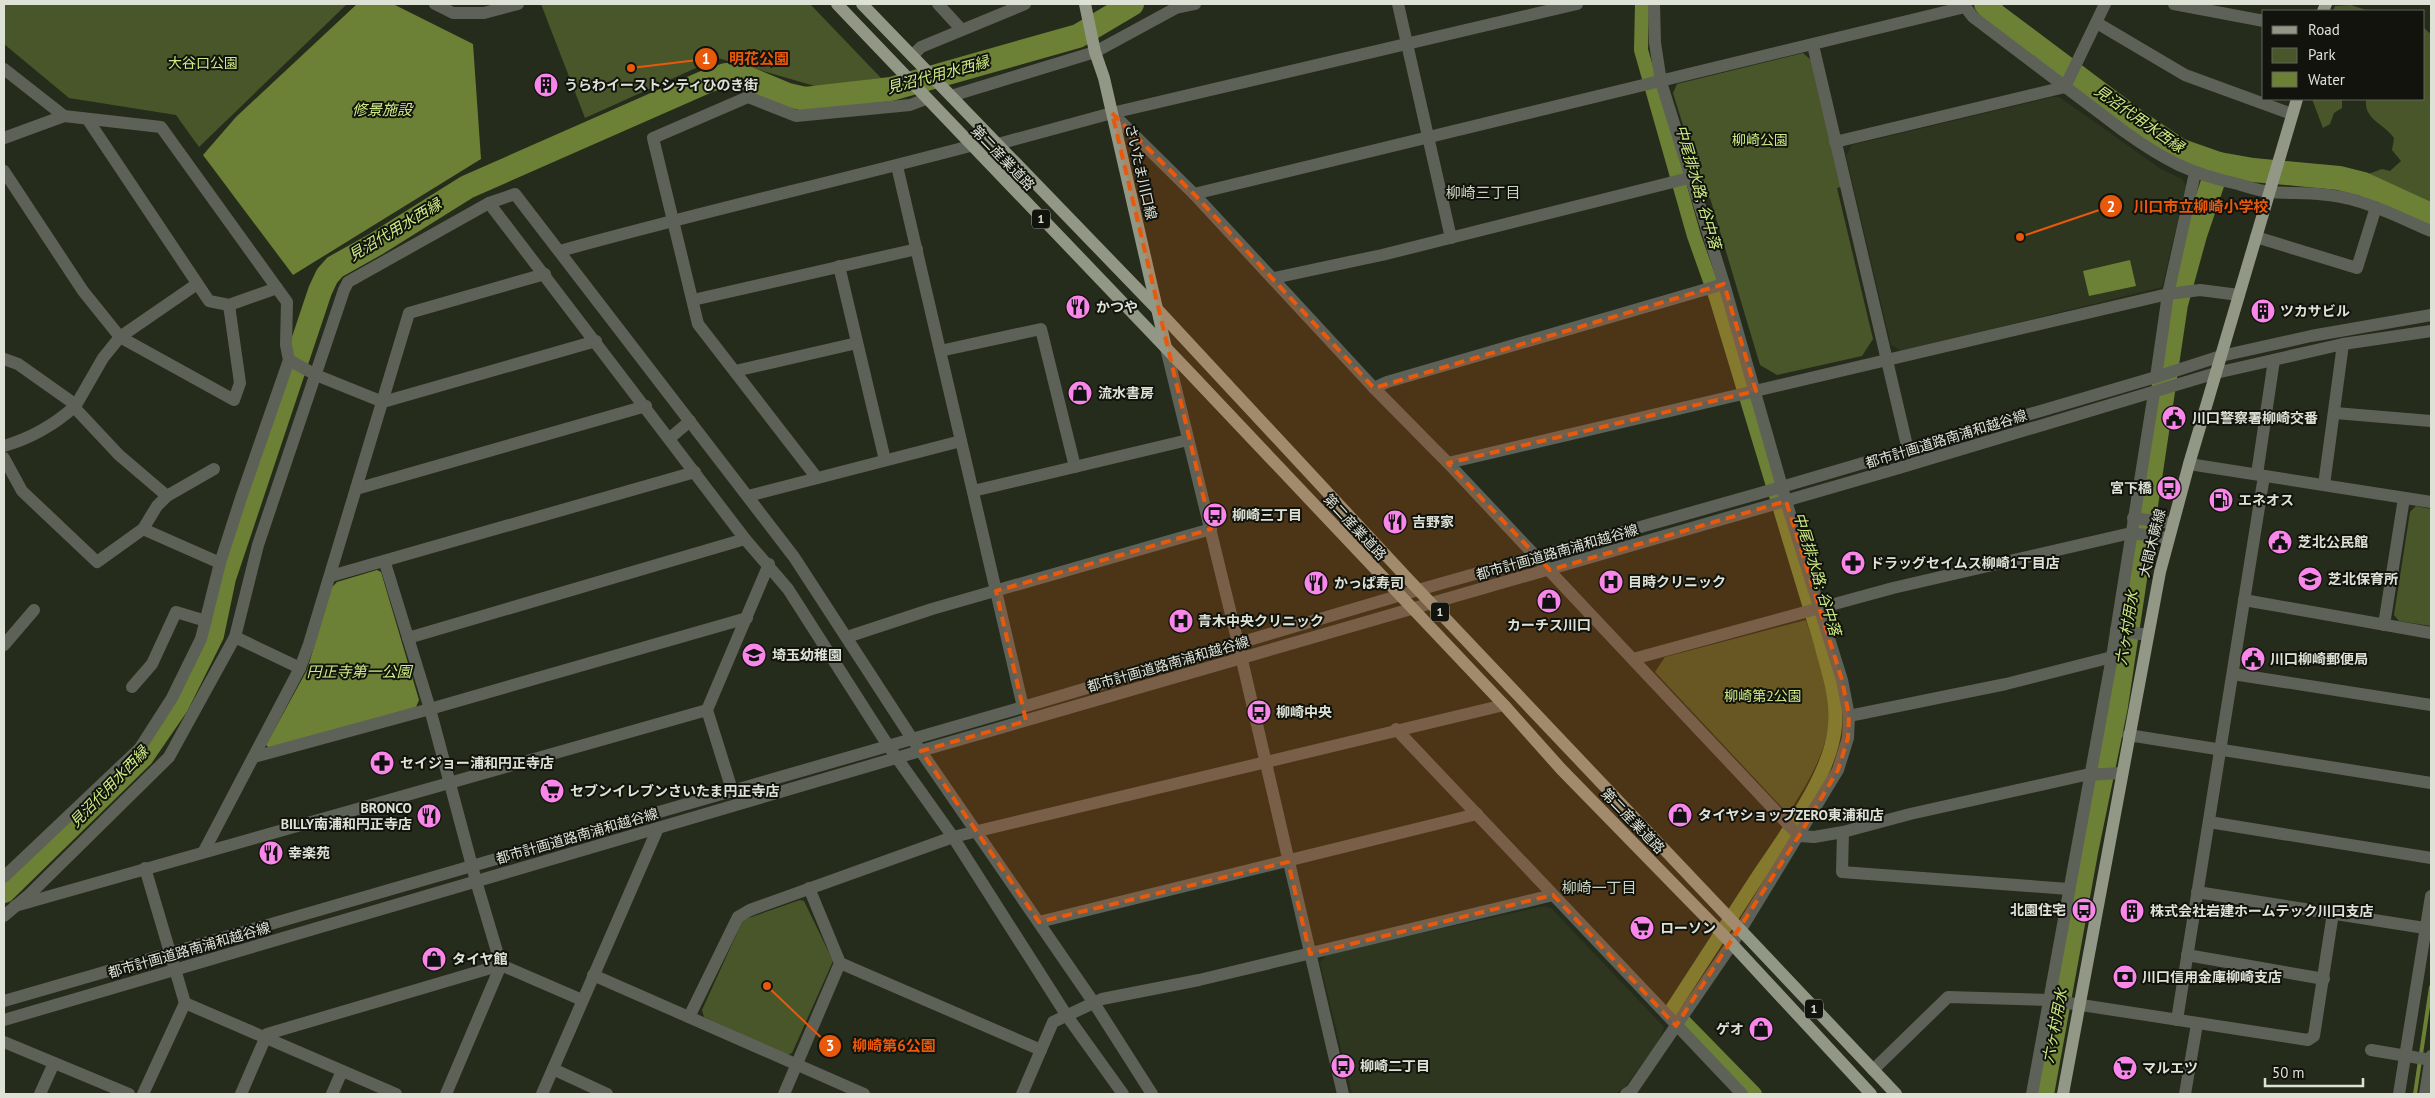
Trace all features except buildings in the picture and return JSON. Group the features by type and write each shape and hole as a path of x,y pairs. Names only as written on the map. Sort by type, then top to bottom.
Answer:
{"main road":[{"name":"第二産業道路","path":"837,4 970,146 1166,348 1504,705 1561,769 1725,937 1871,1094"},
{"name":"第二産業道路","path":"862,4 1156,309 1431,604 1896,1094"},
{"name":"さいたま川口線","path":"1086,7 1166,348"},
{"name":"大間木蕨線","path":"2063,1094 2128,735 2168,538 2297,100"}],"street":[{"path":"435,4 453,13 484,13 518,4"},
{"path":"938,4 961,29"},
{"path":"912,56 921,47 1002,8 1025,4"},
{"path":"951,96 1095,49 1176,8 1195,4"},
{"path":"1398,4 1451,238"},
{"path":"998,144 1112,113 1577,4"},
{"path":"1626,1094 1632,1090 1689,1007 1733,922 1799,836 1838,770 1848,738 1849,716 1842,680 1811,610 1779,503 1748,393 1724,284 1689,178 1661,82 1655,43 1654,4"},
{"path":"1836,142 2066,85 2105,4"},
{"path":"2174,4 2262,21"},
{"path":"1194,194 1813,45 1964,5 1973,18 2066,85 2147,148 2195,173 2221,180 2350,198 2431,231"},
{"path":"2097,23 2185,75 2292,114"},
{"path":"1813,45 1908,450"},
{"path":"4,69 64,116 161,127 287,302 286,345 294,363 316,376 383,402 596,341"},
{"path":"817,478 698,324 653,138 748,97 796,116 910,105 922,94"},
{"path":"1112,113 1194,194 1274,278 1374,388 1538,557 1799,836 1814,837 1843,832 1910,814 2092,774 2121,773"},
{"path":"4,138 64,116"},
{"path":"88,120 208,301 229,305 277,288"},
{"path":"560,251 674,219 897,166 970,146"},
{"path":"897,166 1023,706"},
{"path":"4,171 9,191 120,337 234,400 240,383 229,305"},
{"path":"2156,377 2175,292 2195,173"},
{"path":"1274,278 1451,238 1689,178"},
{"path":"4,916 169,757 234,637 258,545 348,282 489,203 515,194 794,557 911,737 975,833 1094,1003 1152,1094"},
{"path":"489,203 646,406 745,539 769,564 788,589 896,758 953,837 1066,1016 1123,1094"},
{"path":"2256,238 2357,268 2376,207"},
{"path":"693,300 917,249"},
{"path":"840,266 885,460"},
{"path":"204,851 300,668 332,576 409,313 545,274"},
{"path":"4,446 32,437 62,418 75,406 103,358 120,337 197,284"},
{"path":"1374,388 1387,382 1724,284"},
{"path":"1448,463 2175,292 2217,291 2239,295"},
{"name":"都市計画道路南浦和越谷線","path":"4,1001 1418,590 1775,489 2156,377 2221,356 2320,334 2431,316"},
{"path":"940,351 1041,329 1076,467"},
{"name":"都市計画道路南浦和越谷線","path":"4,1020 896,758 1550,570 2154,393 2216,373 2344,344 2431,331"},
{"path":"735,371 858,344"},
{"path":"2324,485 2344,344"},
{"path":"1166,348 1211,529 1343,1094"},
{"path":"4,359 18,364 75,406 119,455 167,496"},
{"path":"2177,1020 2244,600 2274,360"},
{"path":"4,877 140,748 172,698 201,639 220,563 294,363"},
{"path":"2032,1094 2092,774 2154,393"},
{"path":"356,489 646,406"},
{"path":"2335,413 2431,421"},
{"path":"670,438 690,421"},
{"path":"973,490 1188,440"},
{"path":"748,496 962,441"},
{"path":"4,458 22,491 97,562 143,529 157,506 167,496 214,469"},
{"path":"2189,464 2431,502"},
{"path":"332,576 695,472"},
{"path":"2384,625 2404,498"},
{"path":"2133,518 2172,523"},
{"path":"143,529 220,563"},
{"path":"847,637 996,591 1211,529"},
{"path":"1633,659 1811,610 2131,533 2168,538"},
{"path":"408,638 745,539"},
{"path":"385,562 451,782 476,882 501,965 446,1094"},
{"path":"732,790 707,710 769,564"},
{"path":"2244,600 2431,633"},
{"path":"4,645 34,610"},
{"path":"132,687 152,664 176,612 206,621"},
{"path":"254,757 430,710 747,618"},
{"path":"2116,630 2147,635"},
{"path":"234,637 300,668"},
{"path":"1849,716 2006,684 2112,657"},
{"path":"2232,674 2431,705"},
{"path":"689,1017 738,917 750,910 953,837 1396,729 1504,705"},
{"path":"15,906 707,710"},
{"path":"1396,729 1742,1094"},
{"path":"2128,735 2431,782"},
{"path":"1039,922 1477,814"},
{"path":"2209,822 2431,858"},
{"path":"542,1094 658,828"},
{"path":"1843,832 1842,872 2069,889"},
{"path":"143,1094 184,1003 171,951 145,868"},
{"path":"809,888 840,963 1041,1050"},
{"path":"2198,892 2429,928"},
{"path":"1022,1094 1053,1022 1102,999 1199,980 1554,895"},
{"path":"2399,1094 2429,928 2431,896"},
{"path":"1873,1070 1948,997 2050,1000 2308,1040 2314,1036 2333,913"},
{"path":"2187,955 2324,979"},
{"path":"784,1094 840,963"},
{"path":"241,1094 268,1034 501,965 582,1000"},
{"path":"593,975 864,1094"},
{"path":"184,1003 396,1094"},
{"path":"2186,1094 2197,1024"},
{"path":"4,1042 129,1094"},
{"path":"2371,1050 2431,1059 2425,1094"},
{"path":"40,1094 54,1063"},
{"path":"553,1069 607,1094"},
{"path":"332,1094 342,1071"}],"highlighted area":[{"path":"1112,113 1194,194 1374,388 1724,284 1756,391 1448,463 1550,570 1786,501 1842,680 1849,716 1848,738 1838,770 1799,836 1676,1026 1553,895 1310,954 1288,862 1039,922 921,751 1026,721 996,591 1211,529"}],"shaded area":[{"path":"2059,97 2161,169 2182,179 2186,186 2162,287 1902,351 1891,345 1846,156 1852,145"},
{"path":"1544,906 1551,908 1664,1027 1659,1041 1625,1087 1615,1094 1352,1094 1320,963 1327,954"}],"green space":[{"name":"大谷口公園","path":"4,4 347,4 199,147 176,115 69,98 4,44"},
{"path":"541,4 810,4 881,78 818,87 718,58 585,118"},
{"path":"2351,5 2366,10 2333,10 2335,6"},
{"path":"2425,29 2431,34 2431,220 2390,204 2359,186 2360,177 2382,169 2390,171 2401,161 2392,150 2394,138 2372,117 2366,107 2366,100 2425,100"},
{"name":"柳崎公園","path":"1803,53 1811,60 1842,187 1837,188 1873,339 1862,356 1777,375 1760,365 1710,198 1706,199 1673,93 1677,84"},
{"path":"2312,100 2342,100 2342,108 2334,113 2330,124 2323,128"},
{"path":"2416,506 2431,509 2431,626 2399,621 2394,615 2410,512"},
{"name":"柳崎第2公園","path":"1806,620 1826,685 1830,712 1829,724 1819,760 1788,814 1655,672 1665,657"},
{"path":"800,900 804,901 833,961 792,1053 787,1055 704,1017 702,1010 743,920"}],"water":[{"name":"修景施設","path":"357,4 393,4 473,44 481,159 293,275 203,155 236,117"},
{"path":"2130,260 2136,286 2089,296 2083,271"},
{"name":"円正寺第一公園","path":"377,570 381,572 419,700 416,707 270,749 266,745 307,670 332,587 337,582"}],"waterway":[{"name":"見沼代用水西縁","path":"4,891 142,756 177,705 212,635 224,578 320,291 327,276 335,267 376,244 467,187 710,80 726,75 747,78 788,95 805,99 891,89 1078,36 1132,4"},
{"name":"中尾排水路; 谷中落","path":"1642,4 1641,50 1694,236 1716,298 1821,644 1832,685 1835,705 1836,716 1831,746 1815,787 1790,829 1672,1009 1755,1094"},
{"name":"見沼代用水西縁","path":"1986,4 1995,15 2139,123 2179,150 2219,164 2253,170 2339,178 2363,184 2431,215"},
{"name":"六ヶ村用水","path":"2042,1094 2086,852 2116,706 2176,304 2195,235 2219,164"},
{"path":"2415,1094 2431,987"}],"place":[{"name":"明花公園","path":"631,68"},
{"name":"うらわイーストシティひのき街","path":"546,85"},
{"name":"川口市立柳崎小学校","path":"2020,237"},
{"name":"かつや","path":"1078,307"},
{"name":"ツカサビル","path":"2263,311"},
{"name":"流水書房","path":"1080,393"},
{"name":"川口警察署柳崎交番","path":"2174,418"},
{"name":"宮下橋","path":"2169,488"},
{"name":"エネオス","path":"2221,500"},
{"name":"柳崎三丁目","path":"1215,515"},
{"name":"吉野家","path":"1395,522"},
{"name":"芝北公民館","path":"2280,542"},
{"name":"ドラッグセイムス柳崎1丁目店","path":"1853,563"},
{"name":"芝北保育所","path":"2310,579"},
{"name":"目時クリニック","path":"1611,582"},
{"name":"かっぱ寿司","path":"1316,583"},
{"name":"カーチス川口","path":"1549,601"},
{"name":"青木中央クリニック","path":"1181,621"},
{"name":"埼玉幼稚園","path":"754,655"},
{"name":"川口柳崎郵便局","path":"2253,659"},
{"name":"柳崎中央","path":"1259,712"},
{"name":"セイジョー浦和円正寺店","path":"382,763"},
{"name":"セブンイレブンさいたま円正寺店","path":"552,791"},
{"name":"タイヤショップZERO東浦和店","path":"1680,815"},
{"name":"BRONCO BILLY南浦和円正寺店","path":"429,816"},
{"name":"幸楽苑","path":"271,853"},
{"name":"北園住宅","path":"2084,910"},
{"name":"株式会社岩建ホームテック川口支店","path":"2132,911"},
{"name":"ローソン","path":"1642,928"},
{"name":"タイヤ館","path":"434,959"},
{"name":"川口信用金庫柳崎支店","path":"2125,977"},
{"name":"柳崎第6公園","path":"767,986"},
{"name":"ゲオ","path":"1761,1029"},
{"name":"柳崎二丁目","path":"1343,1066"},
{"name":"マルエツ","path":"2125,1068"}],"district":[{"name":"柳崎三丁目","path":"1483,193"},
{"name":"柳崎一丁目","path":"1599,888"}]}
